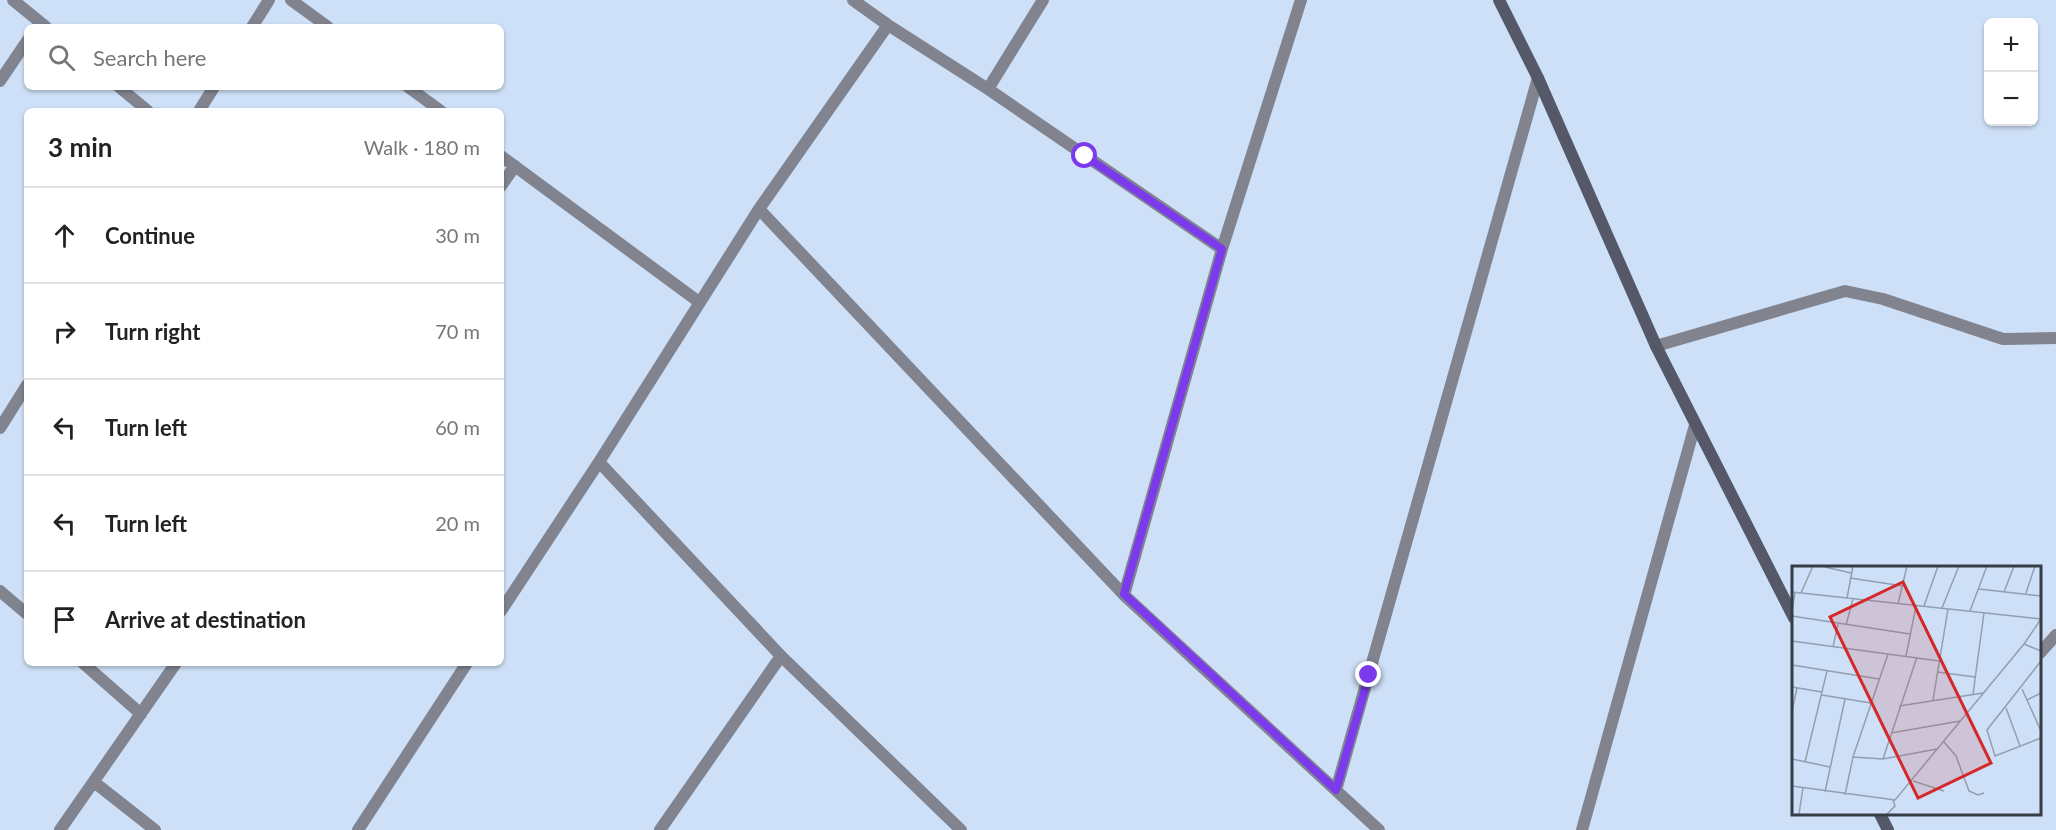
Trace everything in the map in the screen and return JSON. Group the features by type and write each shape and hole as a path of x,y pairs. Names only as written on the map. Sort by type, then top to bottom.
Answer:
{"street":[{"path":"13,0 40,24"},
{"path":"254,24 269,0"},
{"path":"291,0 324,24"},
{"path":"853,0 888,25 988,88 1222,249"},
{"path":"988,88 1043,0"},
{"path":"1124,594 1222,249 1301,0"},
{"path":"1499,0 1538,78 1656,346 1792,614"},
{"path":"504,606 759,209 888,25"},
{"path":"0,81 24,45"},
{"path":"1336,790 1538,78"},
{"path":"123,90 144,108"},
{"path":"201,108 212,90"},
{"path":"412,90 437,108"},
{"path":"504,158 699,302"},
{"path":"504,182 515,166"},
{"path":"759,209 1124,594 1379,830"},
{"path":"1656,346 1845,291 1883,299 2003,339 2056,338"},
{"path":"0,428 24,390"},
{"path":"1582,830 1695,425"},
{"path":"598,462 781,656 961,830"},
{"path":"0,591 24,611"},
{"path":"2041,652 2056,635"},
{"path":"660,830 781,656"},
{"path":"86,666 141,714"},
{"path":"60,830 174,666"},
{"path":"358,830 465,666"},
{"path":"94,782 155,830"},
{"path":"1881,815 1888,830"}],"route":[{"path":"1085,156 1222,249 1124,594 1336,790 1369,675"}]}
